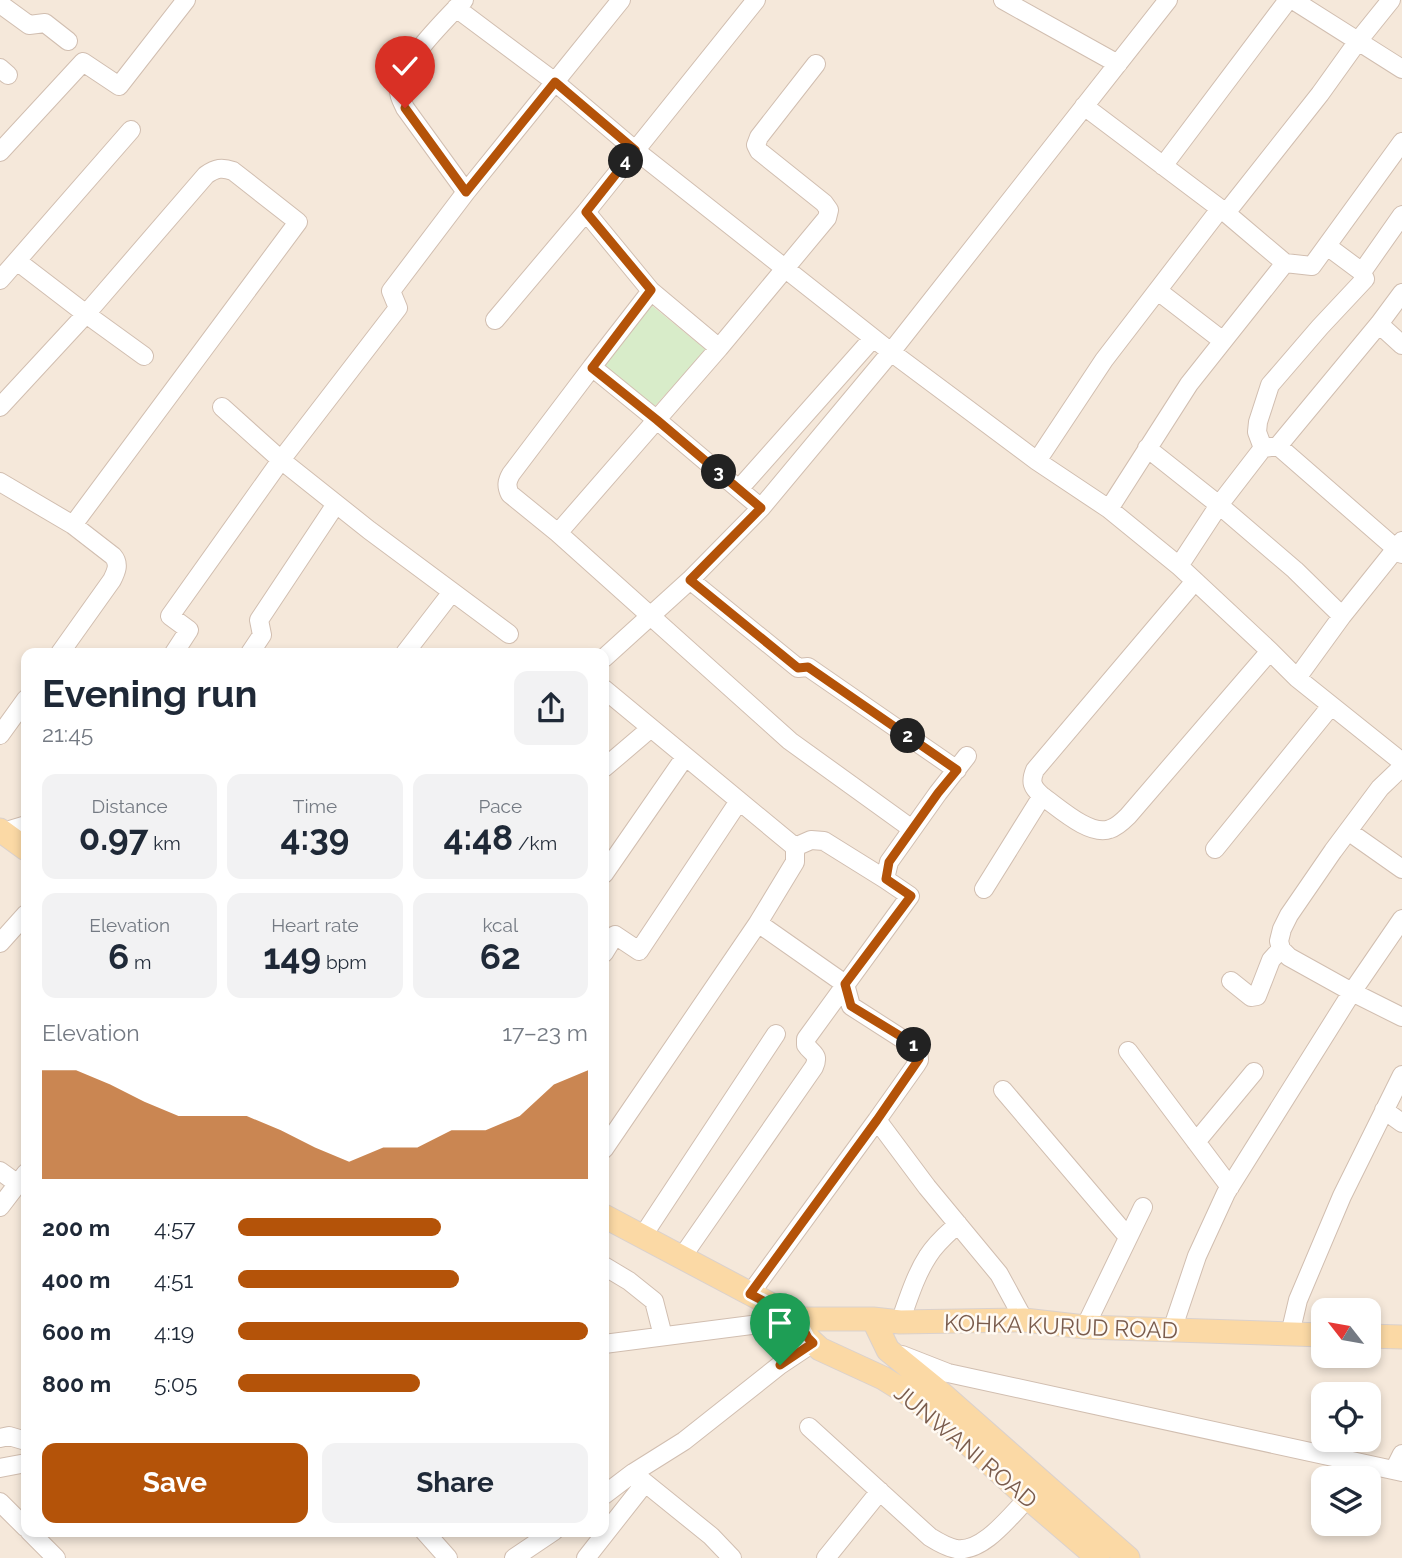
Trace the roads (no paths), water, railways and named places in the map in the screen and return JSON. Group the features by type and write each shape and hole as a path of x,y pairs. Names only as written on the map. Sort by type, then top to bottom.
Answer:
{"main road":[{"path":"1,832 21,846"},
{"path":"609,1219 798,1319"},
{"name":"KOHKA KURUD ROAD","path":"798,1319 873,1319 900,1322 1024,1320 1085,1328 1311,1335"},
{"name":"JUNWANI ROAD","path":"798,1319 808,1338 820,1349 883,1378 944,1422 1098,1558"},
{"name":"JUNWANI ROAD","path":"873,1319 888,1350 942,1394 1128,1558"},
{"path":"1381,1336 1402,1337"},
{"path":"847,1362 888,1350"}],"street":[{"path":"0,152 83,62 119,86 186,0"},
{"path":"177,648 189,630 170,616 281,460 398,308 391,291 466,192 621,0"},
{"path":"495,320 586,212 756,0"},
{"path":"1003,0 1118,64"},
{"path":"1163,166 1288,0"},
{"path":"1293,0 1402,69"},
{"path":"1037,461 1104,360 1320,94 1391,0"},
{"path":"609,653 690,580 761,508 891,352 1118,64 1159,3"},
{"path":"0,4 29,25 45,23 68,41"},
{"path":"466,192 405,108 398,89 405,69 460,4 635,150 873,338 1037,461 1109,509 1179,566 1297,678 1400,758 1289,915 1279,941 1281,950 1289,957 1402,1017"},
{"path":"558,533 719,348 827,218 828,210 824,204 758,150 756,145 759,137 816,64"},
{"path":"1084,106 1223,211 1285,263 1312,266 1402,142"},
{"path":"0,280 131,130"},
{"path":"0,407 86,314 206,175 214,170 223,168 233,171 298,222 73,525"},
{"path":"586,212 651,290 719,348"},
{"path":"1362,272 1402,215"},
{"path":"1297,678 1342,616 1400,548 1270,447 1257,432 1270,385 1364,279 1362,272 1327,246"},
{"path":"17,261 144,356"},
{"path":"1109,509 1189,384 1285,263"},
{"path":"651,290 512,474 507,483 510,494 651,614 790,741 912,829"},
{"path":"1158,291 1223,341"},
{"path":"1179,566 1219,505 1379,324 1402,293"},
{"path":"1379,324 1402,345"},
{"path":"739,489 873,338"},
{"path":"592,368 761,508"},
{"path":"222,407 281,460 336,504 509,634"},
{"path":"1147,447 1296,570 1342,616"},
{"path":"3,491 73,525 116,560 117,567 112,580 64,648"},
{"path":"253,648 262,635 259,620 336,504"},
{"path":"690,580 798,668 808,667 962,763 889,862 886,879"},
{"path":"1195,581 1035,770 1031,778 1034,789 1091,828 1108,830 1119,824 1270,651"},
{"path":"409,648 452,592"},
{"path":"609,693 795,847"},
{"path":"0,735 21,706"},
{"path":"1215,849 1331,706"},
{"path":"609,764 651,728"},
{"path":"609,853 685,757"},
{"path":"984,889 1042,796"},
{"path":"609,945 615,935 639,951 739,801"},
{"path":"1,832 21,826"},
{"path":"1348,831 1402,869"},
{"path":"682,1257 814,1067 816,1054 806,1045 806,1039 911,896 824,841 811,840 795,847"},
{"path":"609,1142 758,923 794,862 795,847"},
{"path":"1172,1330 1196,1256 1230,1186 1352,992 1402,919"},
{"path":"0,943 21,920"},
{"path":"750,1294 916,1065 920,1054 915,1045 851,1006 845,984 758,923"},
{"path":"1231,981 1251,997 1257,996 1271,960 1281,950"},
{"path":"642,1237 776,1034"},
{"path":"1128,1051 1230,1186"},
{"path":"1196,1142 1254,1072"},
{"path":"1290,1334 1298,1300 1342,1196 1402,1074"},
{"path":"1003,1090 1128,1237"},
{"path":"1384,1110 1402,1123"},
{"path":"877,1120 927,1187 999,1273 1024,1320"},
{"path":"0,1171 16,1192"},
{"path":"1085,1328 1143,1207"},
{"path":"900,1322 929,1254 958,1224"},
{"path":"609,1269 654,1301 663,1336"},
{"path":"609,1343 798,1319"},
{"path":"609,1493 639,1478 780,1365 813,1343"},
{"path":"888,1350 948,1373 1399,1465"},
{"path":"809,1427 930,1537 957,1549 985,1541 1028,1498"},
{"path":"0,1438 9,1436 21,1440"},
{"path":"0,1468 21,1464"},
{"path":"609,1530 639,1478"},
{"path":"639,1478 711,1536 732,1558"},
{"path":"826,1558 880,1491"},
{"path":"0,1502 21,1523"},
{"path":"35,1537 56,1558"},
{"path":"428,1537 440,1555"},
{"path":"595,1555 605,1537"},
{"path":"514,1558 528,1538"}]}
